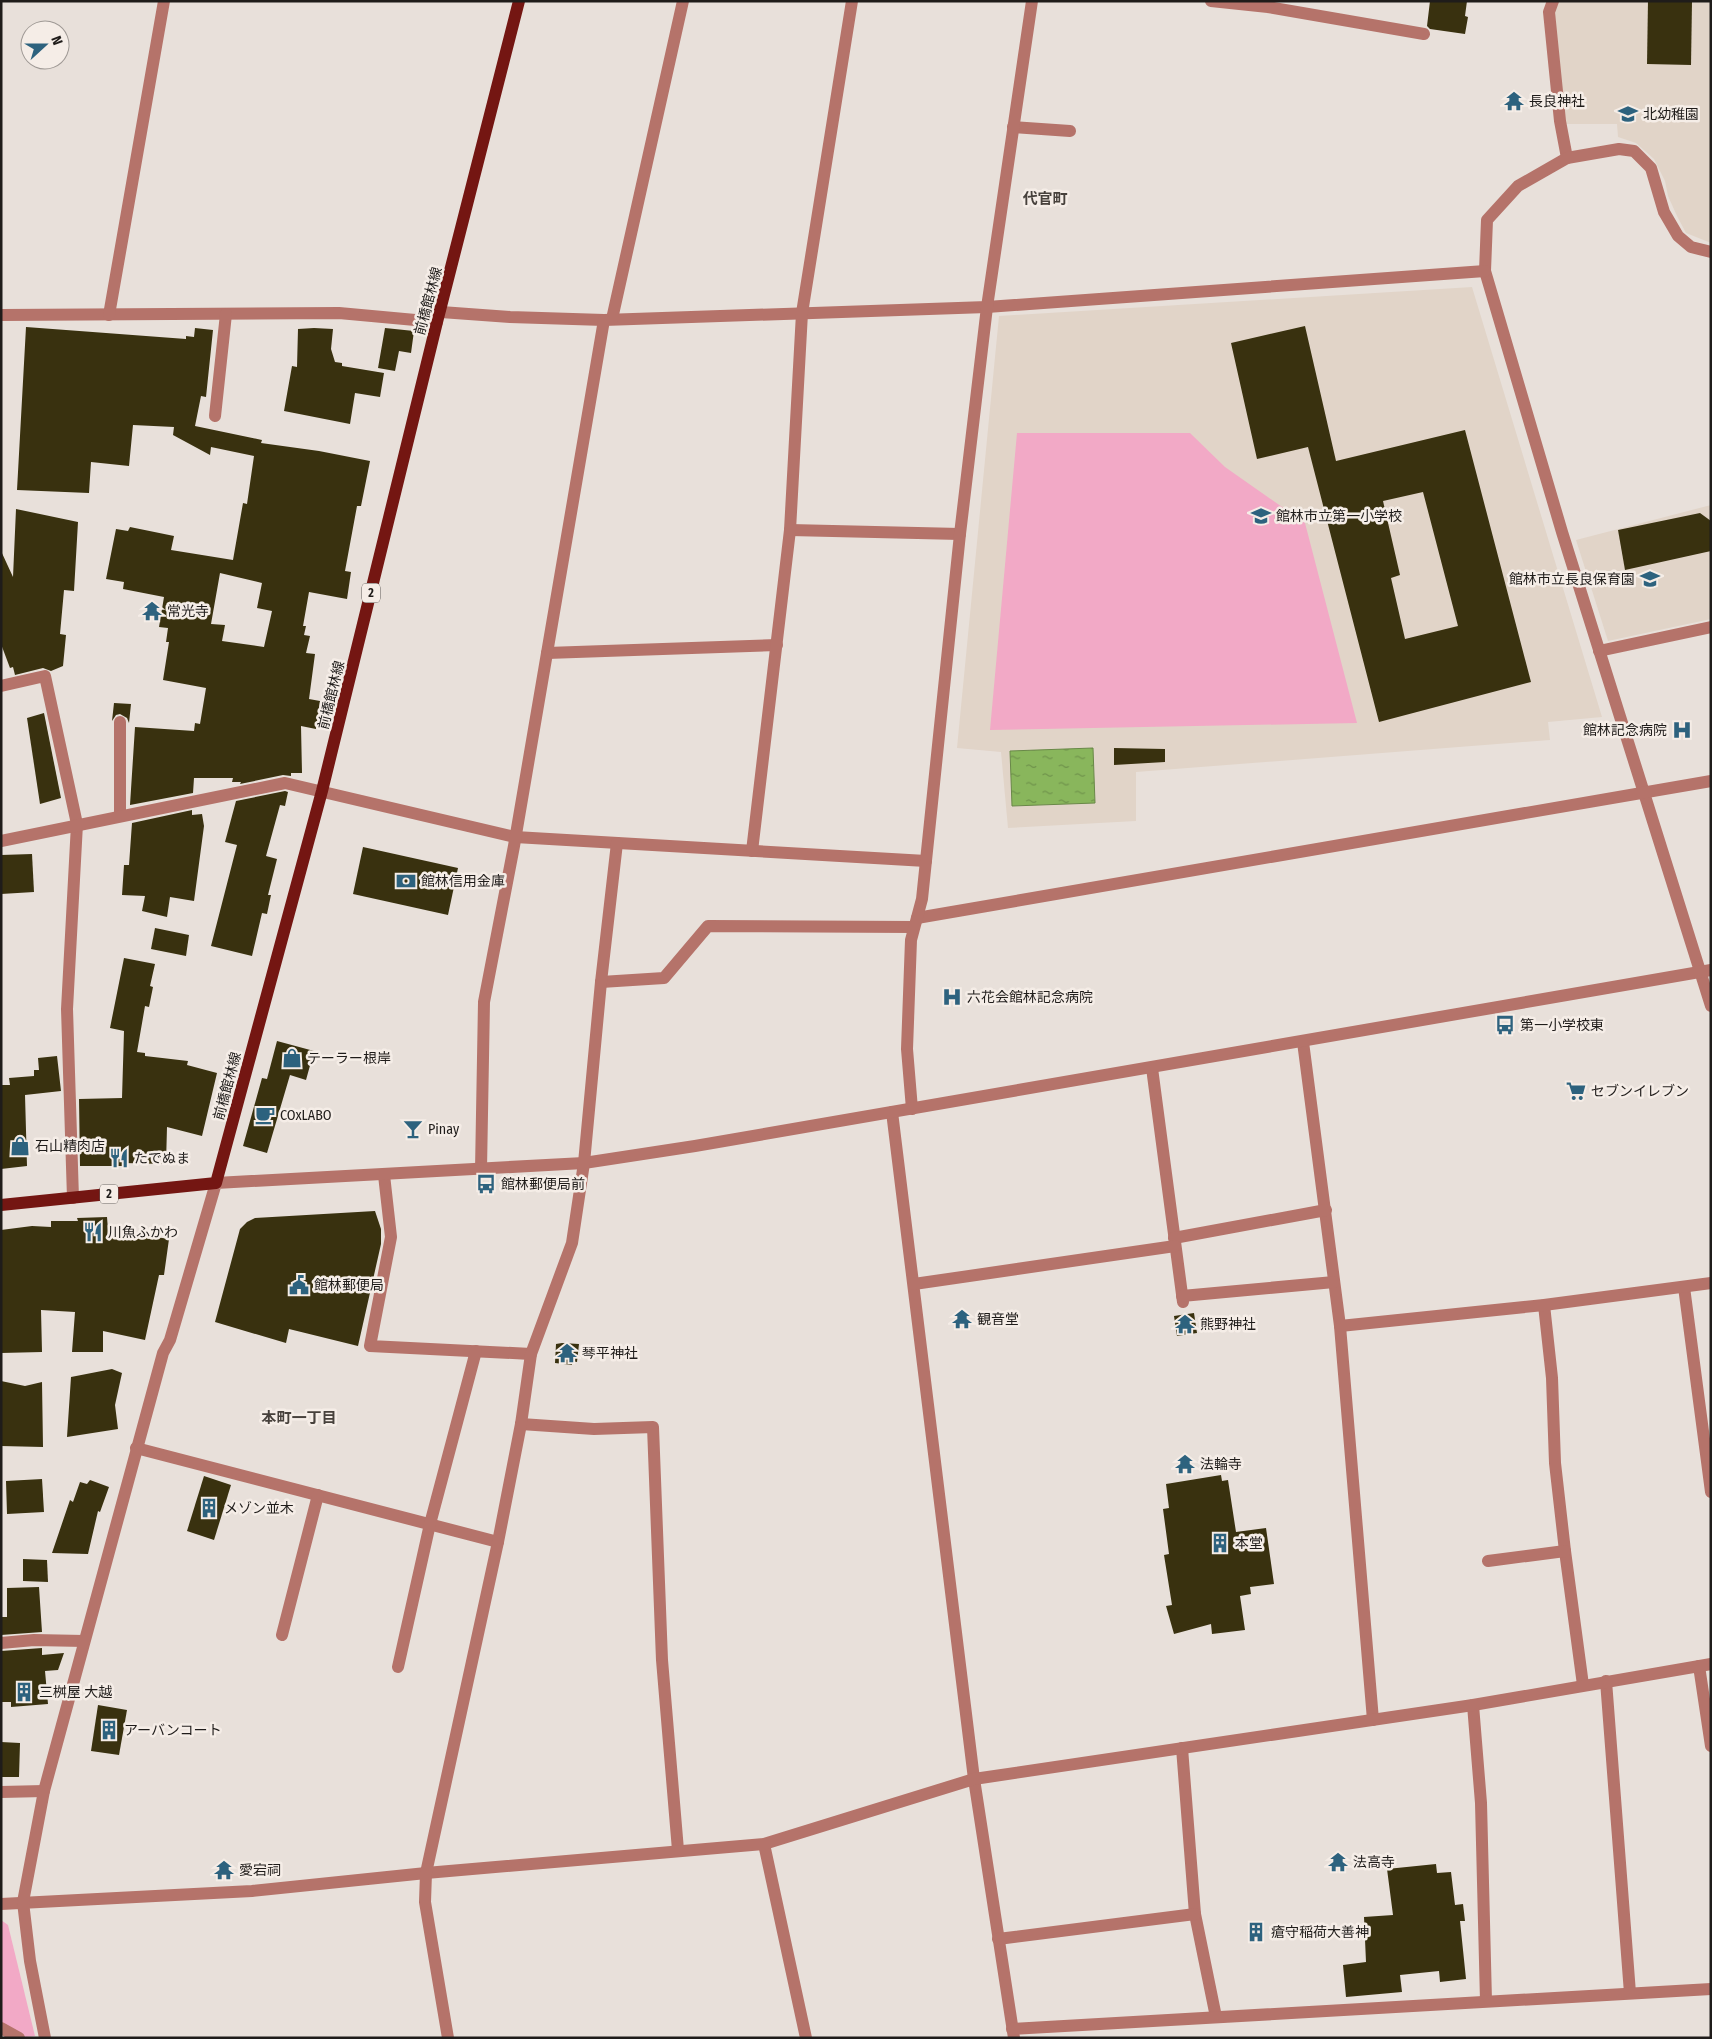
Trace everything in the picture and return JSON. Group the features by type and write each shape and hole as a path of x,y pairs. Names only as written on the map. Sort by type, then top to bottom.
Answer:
{"main road":[{"name":"前橋館林線","path":"216,1183 322,791 519,1"},
{"name":"2","path":"1,1205 216,1183"}],"street":[{"path":"109,315 164,1"},
{"path":"480,1170 484,1002 608,320 683,1"},
{"path":"752,851 790,530 802,312 852,1"},
{"path":"912,1109 907,1049 911,940 922,900 960,534 987,307 1032,1"},
{"path":"1211,1 1268,7 1424,34"},
{"path":"1553,1 1549,12 1560,121 1567,158"},
{"path":"1013,127 1070,131"},
{"path":"1711,252 1690,246 1678,236 1664,212 1651,168 1634,151 1619,149 1567,158 1518,186 1487,220 1485,271 1599,651 1644,792 1705,971 1711,1006"},
{"path":"1,315 339,313 608,320 987,307 1485,271"},
{"path":"215,416 226,314"},
{"path":"790,530 960,534"},
{"path":"1599,651 1711,627"},
{"path":"547,653 777,645"},
{"path":"1,686 45,676 77,824 68,1009 73,1198"},
{"path":"120,722 120,816"},
{"path":"601,982 664,978 708,926 916,922 1711,781"},
{"path":"1,841 285,783 515,837 926,861"},
{"path":"448,2038 425,1902 426,1872 498,1542 521,1424 531,1354 572,1243 584,1163 601,982 617,843"},
{"path":"44,2038 30,1961 23,1902 44,1791 136,1448 163,1353 170,1340 216,1183 584,1163 1152,1068 1705,971"},
{"path":"1303,1042 1340,1326 1373,1720"},
{"path":"1152,1068 1182,1299 1334,1282"},
{"path":"892,1112 974,1779 1013,2034 1216,2017 1711,1989"},
{"path":"384,1175 390,1237 370,1346 531,1354"},
{"path":"914,1284 1175,1242 1326,1210"},
{"path":"1340,1326 1544,1305 1711,1283"},
{"path":"1684,1287 1711,1492"},
{"path":"1544,1305 1552,1378 1555,1463 1583,1685"},
{"path":"398,1667 430,1524 476,1351"},
{"path":"521,1424 594,1429 653,1427 662,1660 678,1850"},
{"path":"136,1448 498,1542"},
{"path":"282,1635 318,1495"},
{"path":"1488,1561 1565,1551"},
{"path":"1,1643 34,1640 84,1641"},
{"path":"1,1904 252,1891 426,1872 764,1844 974,1779 1473,1705 1705,1665 1711,1746"},
{"path":"1606,1681 1630,1993"},
{"path":"1473,1705 1481,1803 1486,2001"},
{"path":"1182,1748 1195,1914 1216,2017"},
{"path":"1,1792 44,1791"},
{"path":"764,1844 806,2038"},
{"path":"998,1939 1195,1914"},
{"path":"1,2028 19,2038"}],"shaded area":[{"name":"北幼稚園","path":"1557,1 1711,1 1711,243 1686,233 1668,196 1665,181 1654,159 1636,143 1618,137 1617,124 1564,124 1553,15"},
{"name":"館林市立第一小学校","path":"1472,287 1602,717 1548,722 1550,740 1136,772 1136,821 1008,828 1001,752 957,748 999,316"},
{"path":"1017,433 1190,433 1225,467 1305,523 1357,723 990,730"},
{"name":"館林市立長良保育園","path":"1711,505 1711,619 1608,641 1576,540"},
{"path":"1,1920 8,1925 35,2036 26,2037 1,2023"}],"water":[{"path":"1093,748 1095,803 1012,806 1010,751"}],"building":[{"path":"1430,1 1467,1 1465,16 1468,17 1465,34 1430,29 1427,26"},
{"path":"1648,1 1692,1 1691,65 1647,64"},
{"path":"1305,326 1336,461 1465,430 1531,682 1379,722 1308,447 1257,459 1231,343","holes":["1423,492 1458,626 1405,639 1391,578 1400,575 1383,501"]},
{"path":"26,327 186,339 186,336 194,337 195,328 213,330 206,397 201,396 195,426 262,440 261,443 319,451 370,461 361,506 357,506 345,571 351,572 347,599 309,592 303,626 306,626 304,635 310,636 306,653 315,654 309,699 320,701 316,729 301,726 302,773 291,773 291,776 283,775 240,784 241,782 232,782 233,778 194,778 193,793 130,805 135,727 194,731 195,723 200,724 206,688 163,680 169,642 166,642 168,628 159,627 164,597 123,589 124,582 106,579 116,529 128,531 130,527 174,536 171,550 233,560 243,503 247,504 254,456 211,447 210,455 173,435 174,427 133,425 129,466 91,462 89,493 17,490","holes":["220,573 262,583 257,608 272,611 264,647 222,641 225,625 211,624"]},
{"path":"385,328 414,331 411,353 399,351 395,371 378,368"},
{"path":"298,329 333,329 331,349 335,362 342,363 342,366 384,373 380,397 355,393 350,424 284,411 292,366 297,367"},
{"path":"16,509 78,522 74,591 64,590 60,634 66,635 63,666 51,671 43,668 15,675 13,667 10,668 1,644 1,551 13,577"},
{"path":"1700,513 1711,521 1711,551 1625,570 1618,530"},
{"path":"114,703 131,704 129,723 127,718 120,714 116,715 112,721"},
{"path":"44,713 61,798 40,804 27,718"},
{"path":"1114,748 1165,749 1165,762 1114,765"},
{"path":"288,792 285,806 280,805 266,856 277,859 268,895 271,895 267,914 262,913 252,956 211,946 237,845 225,842 236,801"},
{"path":"192,810 192,815 202,814 204,826 194,901 170,897 167,917 142,911 145,896 122,895 124,865 129,865 132,823"},
{"name":"館林信用金庫","path":"363,847 458,868 448,915 353,894"},
{"path":"32,854 34,892 1,894 1,855"},
{"path":"155,928 189,935 186,956 151,949"},
{"path":"124,958 155,964 150,986 153,987 149,1007 145,1006 137,1052 145,1053 145,1056 188,1061 187,1065 217,1073 202,1136 167,1127 166,1164 123,1163 123,1166 80,1166 79,1099 122,1098 124,1031 110,1028"},
{"path":"277,1041 314,1051 306,1080 290,1075 267,1153 243,1146 262,1078 267,1079"},
{"path":"57,1056 61,1091 25,1095 27,1166 1,1169 1,1085 10,1085 9,1078 34,1076 34,1070 39,1070 38,1058"},
{"name":"館林郵便局","path":"375,1211 381,1229 381,1244 358,1346 289,1329 286,1343 215,1322 240,1229 247,1222 255,1218"},
{"path":"107,1217 108,1230 169,1239 164,1275 159,1275 145,1340 103,1331 103,1352 72,1352 75,1312 41,1310 42,1352 1,1353 1,1230 32,1226 51,1227 51,1221 78,1221 77,1218"},
{"name":"熊野神社","path":"1194,1313 1197,1333 1177,1336 1174,1316"},
{"name":"琴平神社","path":"556,1344 579,1344 577,1362 572,1361 572,1365 555,1363"},
{"path":"112,1369 122,1373 115,1405 118,1429 67,1437 71,1377"},
{"path":"1,1381 25,1386 42,1382 43,1447 1,1446"},
{"name":"本堂","path":"1221,1475 1222,1481 1228,1480 1236,1532 1266,1528 1274,1584 1250,1587 1251,1594 1240,1596 1245,1630 1212,1634 1211,1624 1174,1634 1166,1606 1172,1605 1164,1555 1169,1554 1163,1509 1169,1508 1166,1484"},
{"name":"メゾン並木","path":"204,1476 231,1485 214,1540 187,1531"},
{"path":"42,1479 44,1512 7,1514 6,1481"},
{"path":"90,1480 109,1487 100,1512 98,1511 88,1554 52,1553 70,1500 73,1502 80,1482 87,1484"},
{"path":"23,1559 47,1560 48,1582 23,1581"},
{"path":"39,1587 42,1632 1,1635 1,1617 7,1617 7,1588"},
{"path":"42,1648 42,1655 64,1653 58,1670 45,1671 48,1704 11,1707 11,1702 1,1702 1,1651"},
{"name":"アーバンコート","path":"98,1705 127,1710 119,1755 91,1751"},
{"path":"1,1742 20,1743 19,1777 1,1777"},
{"path":"1436,1864 1437,1873 1451,1872 1455,1905 1463,1904 1465,1921 1460,1921 1466,1979 1440,1982 1439,1971 1400,1975 1402,1992 1346,1997 1343,1965 1366,1962 1364,1917 1393,1915 1387,1869"}],"place":[{"name":"長良神社","path":"1514,101"},
{"name":"北幼稚園","path":"1628,114"},
{"name":"館林市立第一小学校","path":"1261,516"},
{"name":"館林市立長良保育園","path":"1650,579"},
{"name":"常光寺","path":"152,611"},
{"name":"館林記念病院","path":"1682,730"},
{"name":"館林信用金庫","path":"406,881"},
{"name":"六花会館林記念病院","path":"952,997"},
{"name":"第一小学校東","path":"1505,1025"},
{"name":"テーラー根岸","path":"292,1058"},
{"name":"セブンイレブン","path":"1576,1091"},
{"name":"COxLABO","path":"265,1115"},
{"name":"Pinay","path":"413,1129"},
{"name":"石山精肉店","path":"20,1146"},
{"name":"たでぬま","path":"119,1158"},
{"name":"館林郵便局前","path":"486,1184"},
{"name":"川魚ふかわ","path":"93,1232"},
{"name":"館林郵便局","path":"299,1285"},
{"name":"観音堂","path":"962,1319"},
{"name":"熊野神社","path":"1185,1324"},
{"name":"琴平神社","path":"567,1353"},
{"name":"法輪寺","path":"1185,1464"},
{"name":"メゾン並木","path":"209,1508"},
{"name":"本堂","path":"1220,1543"},
{"name":"三桝屋 大越","path":"24,1692"},
{"name":"アーバンコート","path":"109,1730"},
{"name":"法高寺","path":"1338,1862"},
{"name":"愛宕祠","path":"224,1870"},
{"name":"瘡守稲荷大善神","path":"1256,1932"}],"district":[{"name":"代官町","path":"1045,199"},
{"name":"本町一丁目","path":"299,1418"}]}
